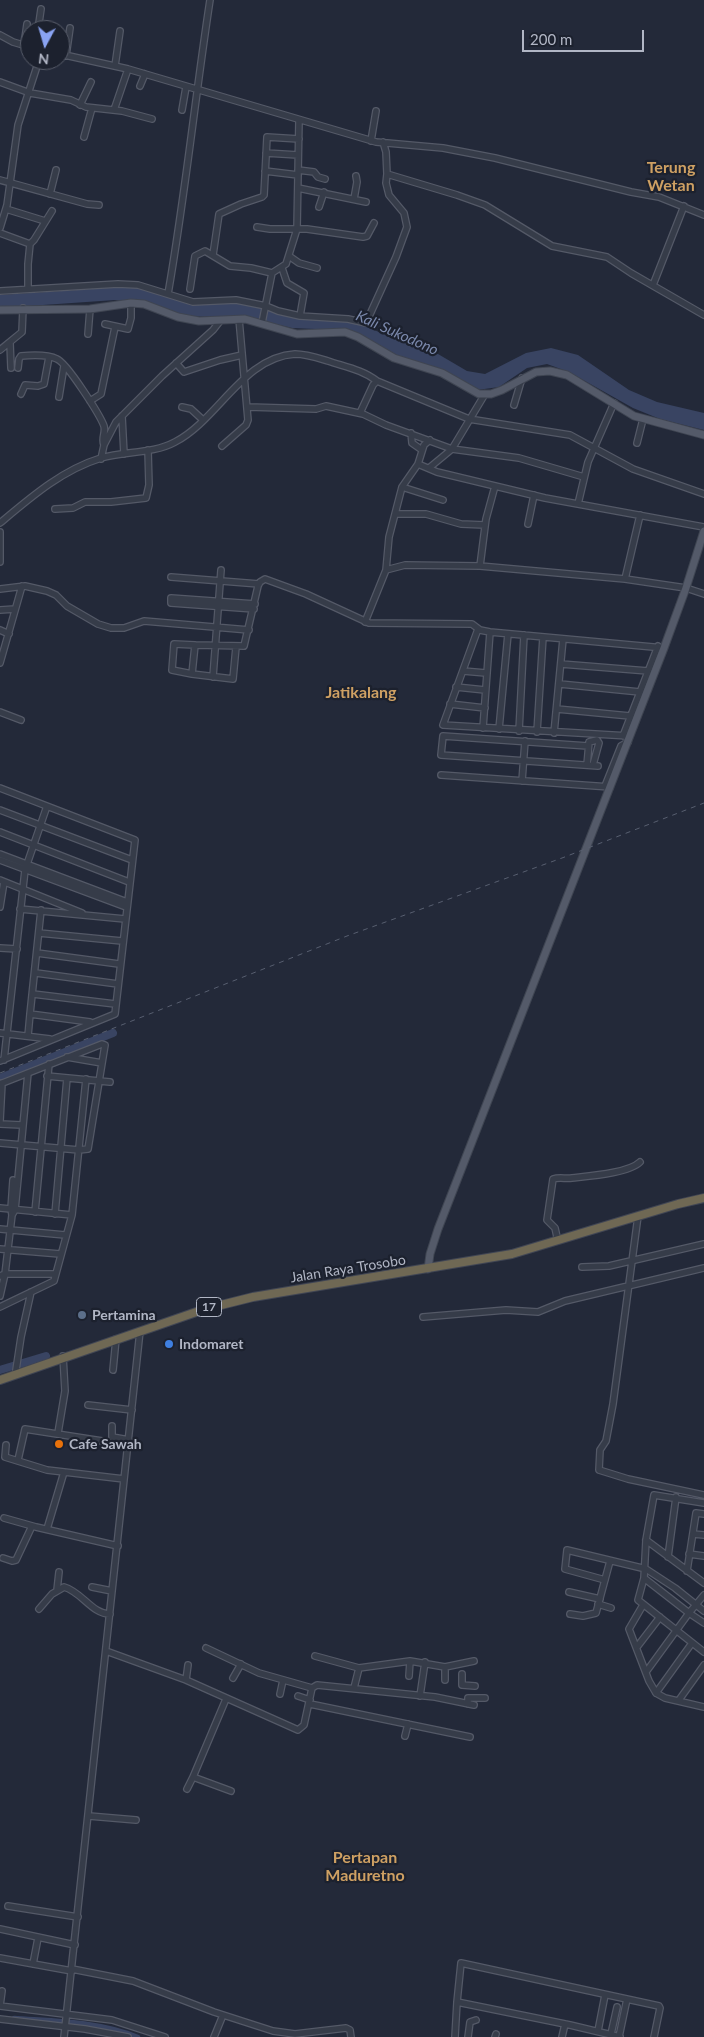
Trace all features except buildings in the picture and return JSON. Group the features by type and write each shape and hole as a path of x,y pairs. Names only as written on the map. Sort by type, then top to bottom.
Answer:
{"highway":[{"name":"Jalan Raya Trosobo","path":"0,1375 16,1367 63,1357 215,1306 429,1262 512,1254 704,1194"},
{"name":"Jalan Raya Trosobo","path":"0,1380 216,1300 429,1262 512,1250 557,1234 704,1198"}],"main road":[{"path":"0,310 23,308 90,309 131,303 151,306 188,320 220,321 239,319 263,322 285,332 297,334 350,333 394,358 434,370 473,392 485,394 502,390 536,372 562,372 632,415 704,434"},
{"path":"429,1262 481,1115 661,647 686,588 704,534"}],"street":[{"path":"168,294 190,158 196,90 210,0"},
{"path":"39,20 41,9"},
{"path":"115,66 120,31"},
{"path":"0,35 20,44"},
{"path":"70,56 128,69 378,142 442,148 494,158 631,192 655,196 704,215"},
{"path":"114,110 128,69"},
{"path":"0,228 11,184 18,125 36,70"},
{"path":"140,86 145,74"},
{"path":"0,82 30,93 71,100 92,108 114,110 152,119"},
{"path":"80,105 91,82"},
{"path":"182,110 186,87"},
{"path":"84,137 92,108"},
{"path":"0,291 118,284 138,285 193,302 236,300 266,306 278,312 300,316 348,319 365,324 396,258 407,228 404,213 389,195 386,183 386,152 378,142 376,110"},
{"path":"190,289 195,256 205,251 230,266 272,273 286,266 297,229 299,120"},
{"path":"212,255 219,214 263,196 268,137 299,139"},
{"path":"266,153 298,155"},
{"path":"50,194 56,170"},
{"path":"265,171 314,172 320,178 325,179"},
{"path":"387,174 485,205 548,244 607,256 683,305 704,315"},
{"path":"354,199 357,182 356,176"},
{"path":"0,180 86,204 99,205"},
{"path":"298,188 366,202"},
{"path":"319,207 324,192"},
{"path":"653,285 684,206"},
{"path":"28,289 30,244 52,210"},
{"path":"4,213 46,221"},
{"path":"257,227 297,229 363,237 367,236 374,222"},
{"path":"0,233 30,244"},
{"path":"289,256 299,263 317,268"},
{"path":"282,268 287,283 304,293 300,316"},
{"path":"263,322 272,273"},
{"path":"105,324 127,330 132,318 131,303"},
{"path":"0,350 22,332 23,308"},
{"path":"88,334 90,309"},
{"path":"222,446 246,425 248,420 239,319"},
{"path":"101,459 104,446 116,422 176,363 213,330 220,321"},
{"path":"90,401 101,394 115,327"},
{"path":"10,343 11,368"},
{"path":"0,523 46,486 101,459 148,450 177,441 218,408 244,378 270,361 295,354 309,356 367,374 377,381 469,419 570,435 633,469 704,494"},
{"path":"18,368 21,356 56,358 90,401 102,424 104,446"},
{"path":"176,363 184,372 220,360 242,356"},
{"path":"21,394 25,386 44,384 49,357"},
{"path":"59,397 64,366"},
{"path":"514,404 522,378"},
{"path":"360,413 373,385 377,381"},
{"path":"429,468 452,449 485,394"},
{"path":"578,504 584,476 614,403"},
{"path":"248,407 316,409 325,406 360,413 386,425 452,449 519,458 584,476"},
{"path":"182,407 191,409 202,420"},
{"path":"122,416 124,454"},
{"path":"637,443 643,419"},
{"path":"102,424 116,422"},
{"path":"411,433 412,443 422,450"},
{"path":"365,622 386,570 386,551 402,487 418,464 422,450 430,440"},
{"path":"55,509 73,508 85,502 110,502 146,498 148,450"},
{"path":"418,464 437,472 534,495 704,527"},
{"path":"480,566 485,525 495,486"},
{"path":"402,487 443,500"},
{"path":"528,524 534,495"},
{"path":"395,514 426,514 461,524 485,525"},
{"path":"624,580 640,515"},
{"path":"0,532 0,562"},
{"path":"386,570 405,565 480,566 624,580 686,588 704,594"},
{"path":"212,677 218,627 221,570"},
{"path":"171,577 259,584"},
{"path":"236,647 234,678 212,677 172,670 171,643 216,647 244,646 259,584 262,580 268,580 332,605 365,622 472,624 478,629 490,632 661,647 648,671 630,716 627,738 443,725 478,629"},
{"path":"0,589 22,586 47,591 56,595 67,606 98,624 112,628 124,628 144,621 249,630"},
{"path":"0,663 22,586"},
{"path":"219,605 170,598 170,602 219,605 255,606"},
{"path":"0,610 15,609"},
{"path":"0,630 9,634"},
{"path":"483,728 490,632"},
{"path":"499,729 508,634"},
{"path":"519,731 524,635"},
{"path":"537,732 543,637"},
{"path":"554,733 558,709 563,639"},
{"path":"192,674 195,644"},
{"path":"561,664 648,671"},
{"path":"463,671 486,673"},
{"path":"560,684 640,692"},
{"path":"456,688 485,690"},
{"path":"450,704 485,708"},
{"path":"558,709 630,716"},
{"path":"0,712 21,720"},
{"path":"588,746 443,736 440,755 592,765"},
{"path":"596,740 599,743 592,765 588,746 589,742 596,740"},
{"path":"522,781 525,741"},
{"path":"441,775 608,787"},
{"path":"0,788 135,839 114,1014 2,1060 2,1052 7,1034 26,867 47,806"},
{"path":"0,810 132,860"},
{"path":"0,832 129,882"},
{"path":"0,854 26,867"},
{"path":"0,860 26,867 127,904"},
{"path":"0,906 2,881 89,916"},
{"path":"20,909 125,919"},
{"path":"28,1036 41,910"},
{"path":"39,933 122,942"},
{"path":"0,948 17,949"},
{"path":"37,953 119,964"},
{"path":"36,973 118,984"},
{"path":"33,994 115,1004"},
{"path":"30,1014 92,1022"},
{"path":"0,1033 52,1039"},
{"path":"0,1143 42,1145 79,1150 88,1148 94,1119 104,1044 1,1084 0,1123 20,1122"},
{"path":"67,1058 102,1063"},
{"path":"35,1212 49,1064"},
{"path":"0,1296 13,1211 26,1074"},
{"path":"48,1076 110,1082"},
{"path":"55,1214 67,1078"},
{"path":"0,1307 52,1283 72,1215 86,1079"},
{"path":"82,1118 94,1119"},
{"path":"557,1234 547,1220 553,1179 622,1172 640,1162"},
{"path":"0,1208 13,1211 72,1215"},
{"path":"641,1214 627,1287 613,1404 606,1441 600,1450 599,1470 628,1479 704,1495"},
{"path":"0,1229 66,1235"},
{"path":"582,1267 609,1266 704,1244"},
{"path":"0,1249 60,1254"},
{"path":"424,1317 506,1310 543,1311 565,1301 704,1268"},
{"path":"2,1275 55,1274"},
{"path":"16,1367 31,1292"},
{"path":"63,2037 75,1945 140,1331"},
{"path":"113,1370 116,1339"},
{"path":"58,1433 65,1391 63,1357"},
{"path":"88,1405 132,1410"},
{"path":"112,1426 112,1437 129,1443"},
{"path":"18,1460 25,1429 129,1443"},
{"path":"6,1446 5,1456 47,1470 124,1479"},
{"path":"47,1530 64,1472"},
{"path":"687,1571 696,1513 701,1502 676,1497 654,1496 646,1540 645,1574 638,1600 704,1652"},
{"path":"668,1557 676,1497"},
{"path":"696,1513 704,1514"},
{"path":"4,1518 118,1546"},
{"path":"3,1558 12,1561 16,1560 32,1526"},
{"path":"693,1534 704,1535"},
{"path":"646,1540 704,1583"},
{"path":"604,1580 566,1569 567,1551 571,1550 663,1580 704,1611"},
{"path":"690,1554 704,1556"},
{"path":"570,1614 583,1616 595,1614 609,1563"},
{"path":"57,1590 59,1572"},
{"path":"645,1574 704,1623"},
{"path":"693,1575 704,1577"},
{"path":"39,1609 57,1590 64,1587 69,1588 100,1612 110,1616"},
{"path":"92,1587 112,1591"},
{"path":"569,1592 611,1608"},
{"path":"646,1672 704,1595"},
{"path":"643,1605 629,1627 656,1693 664,1698 703,1705"},
{"path":"637,1647 660,1617"},
{"path":"656,1693 692,1643"},
{"path":"206,1648 259,1673 312,1688 317,1685 354,1688 470,1702 485,1698"},
{"path":"106,1650 186,1680 298,1730 304,1725 312,1688"},
{"path":"315,1656 358,1668 410,1661 446,1667 474,1661"},
{"path":"409,1676 410,1661"},
{"path":"420,1696 425,1662"},
{"path":"186,1680 188,1664"},
{"path":"233,1678 241,1664"},
{"path":"678,1700 704,1665"},
{"path":"445,1680 446,1667"},
{"path":"354,1688 358,1668"},
{"path":"462,1674 462,1684 475,1686"},
{"path":"280,1694 283,1680"},
{"path":"466,1686 466,1697 470,1702"},
{"path":"298,1696 310,1702 470,1737"},
{"path":"187,1789 226,1699"},
{"path":"405,1736 408,1724"},
{"path":"193,1776 231,1791"},
{"path":"88,1816 136,1820"},
{"path":"8,1906 78,1917"},
{"path":"0,1929 75,1945"},
{"path":"33,1964 38,1938"},
{"path":"0,1958 133,1981 223,2015 273,2031 295,2034 348,2028 351,2032 350,2037"},
{"path":"455,2037 462,1962 660,2007 654,2037"},
{"path":"2,1991 0,2006 112,2020 165,2037"},
{"path":"598,2031 605,1995"},
{"path":"458,2002 619,2037 627,1999"},
{"path":"611,2034 617,2007"},
{"path":"214,2037 223,2015"},
{"path":"0,2019 104,2031 128,2037"},
{"path":"468,2037 470,2022 476,2020"},
{"path":"562,2037 565,2024"}],"water":[{"path":"119,285 142,287 187,303 234,301 267,310 354,321 390,337 438,354 467,371 485,374 526,353 551,348 578,355 629,390 657,402 704,413 704,430 660,419 633,408 569,372 547,364 527,368 499,387 477,390 437,369 393,354 338,330 292,328 255,319 187,316 148,304 115,300 0,308 0,295 92,289"}],"waterway":[{"path":"0,1078 113,1033"},
{"path":"0,1370 46,1356"},
{"path":"14,2018 93,2025 138,2037"}],"railway":[{"path":"0,1073 347,936 562,858 704,803"}],"place":[{"name":"Pertamina","path":"82,1315"},
{"name":"Indomaret","path":"169,1344"},
{"name":"Cafe Sawah","path":"59,1444"}],"district":[{"name":"Terung Wetan","path":"671,177"},
{"name":"Jatikalang","path":"361,693"},
{"name":"Pertapan Maduretno","path":"365,1867"}],"water label":[{"name":"Kali Sukodono","path":"397,333"}]}
